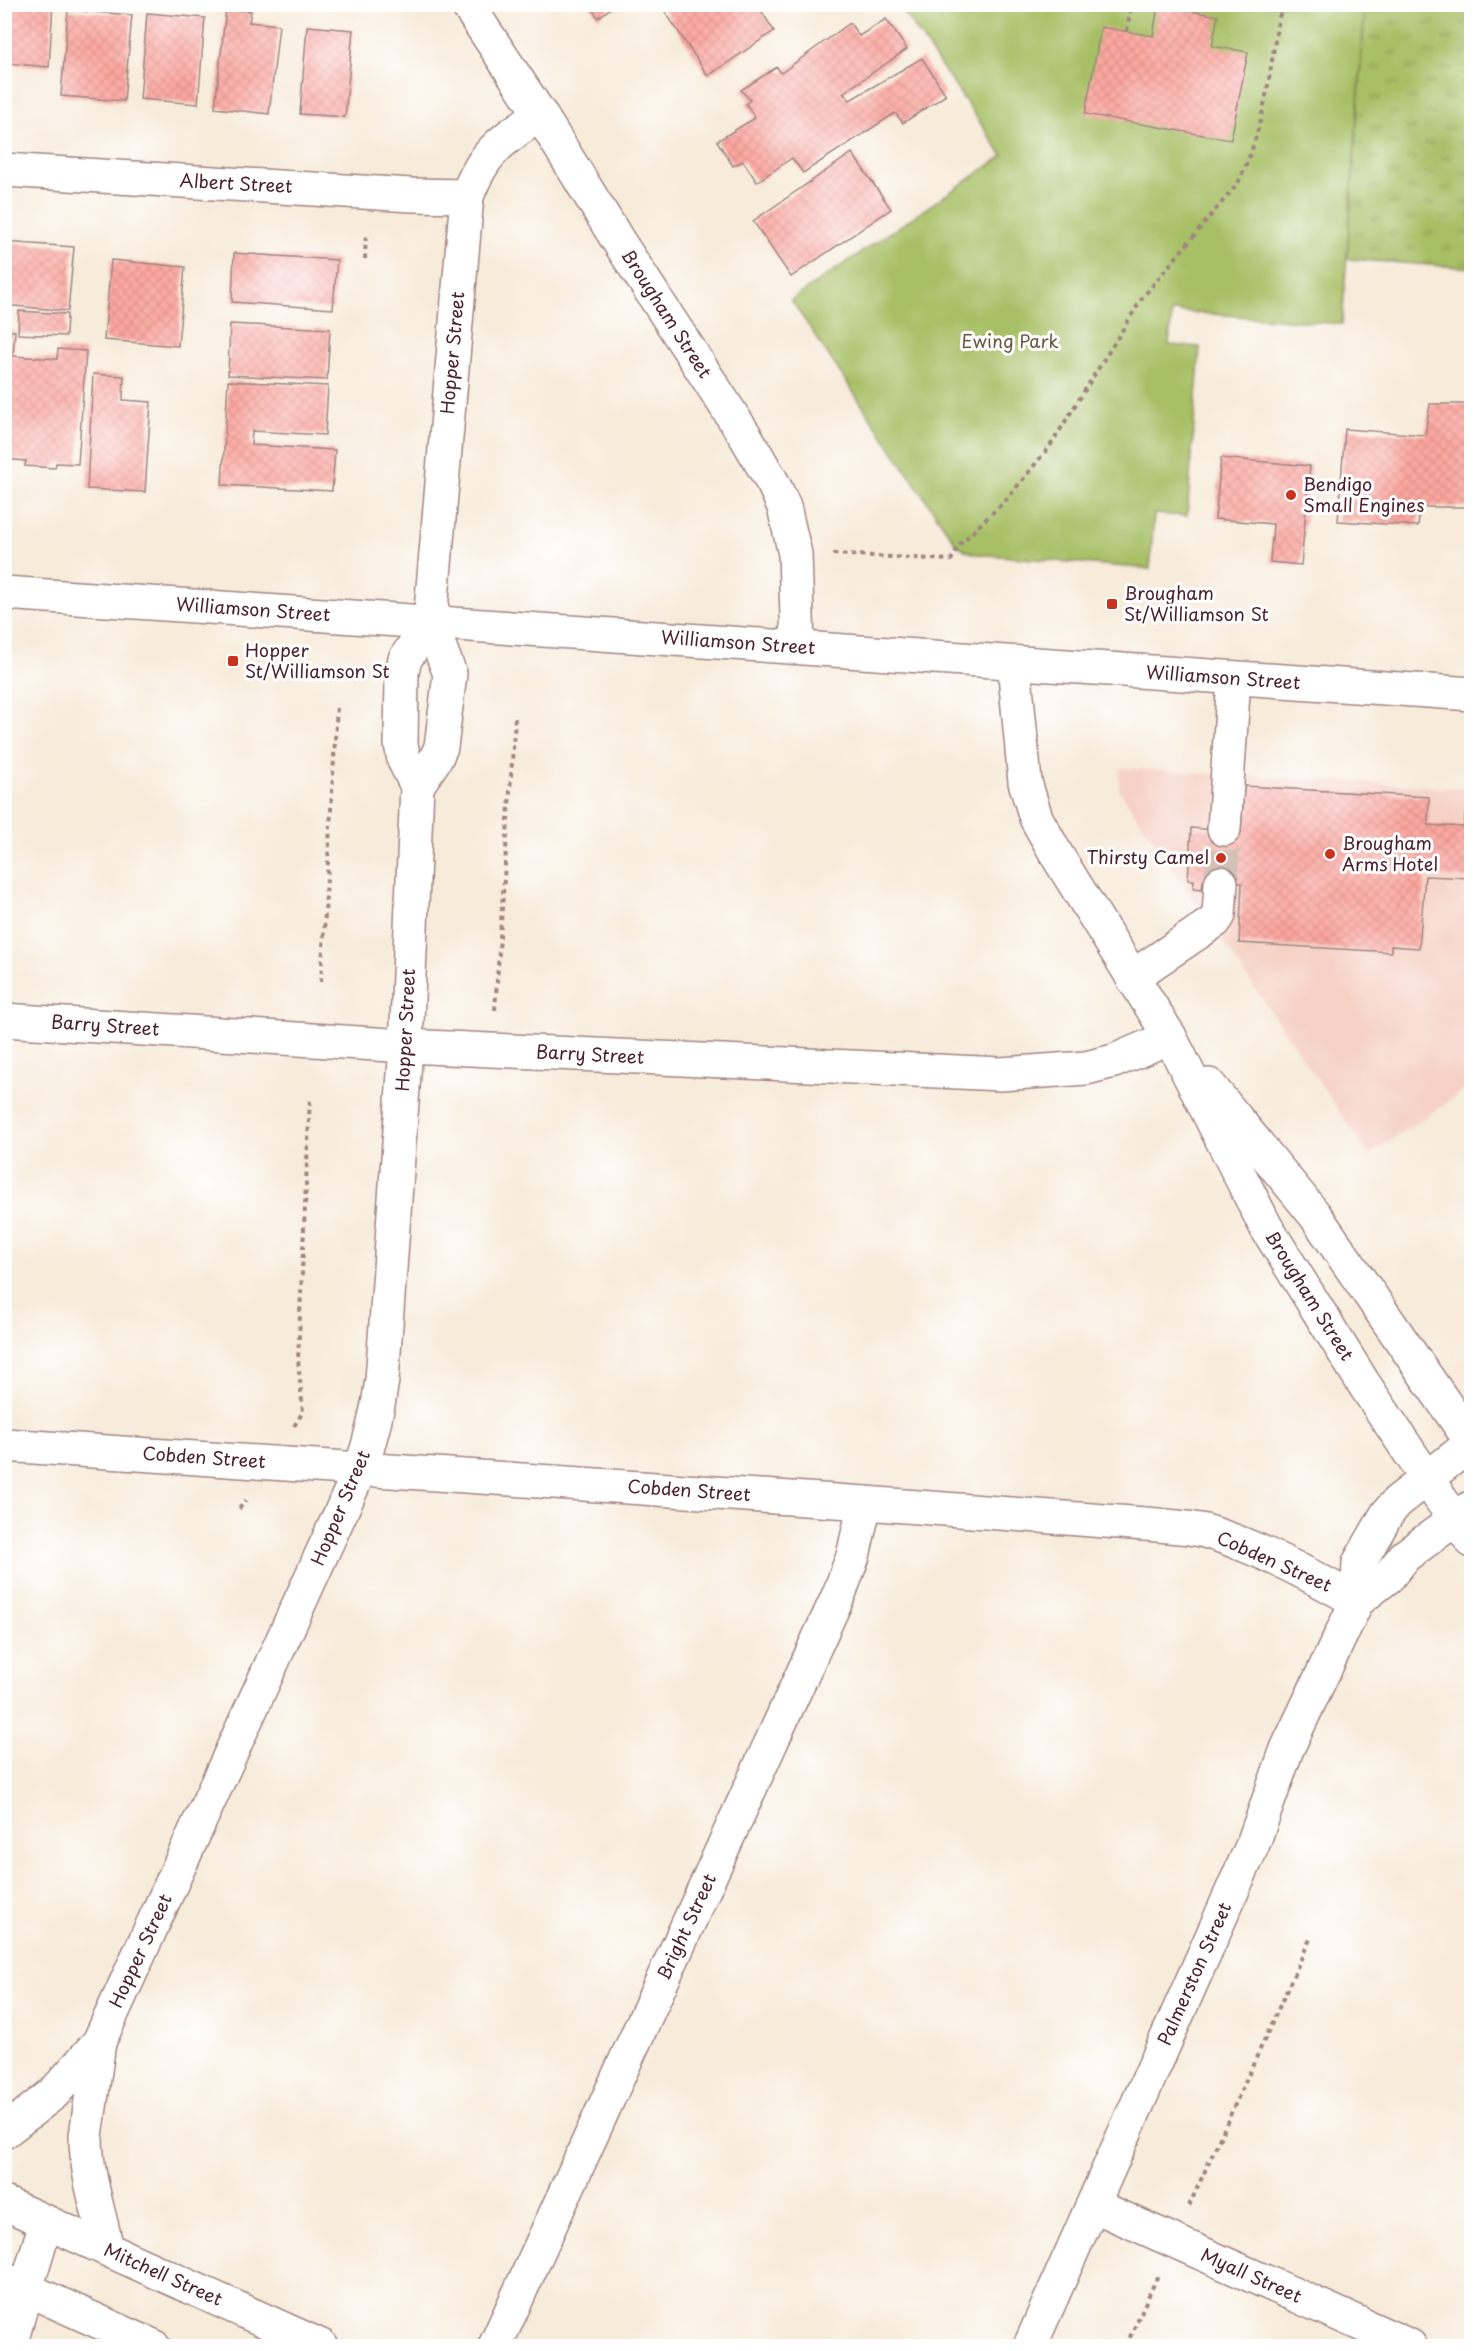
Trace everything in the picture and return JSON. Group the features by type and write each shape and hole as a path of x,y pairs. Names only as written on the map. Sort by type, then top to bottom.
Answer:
{"street":[{"name":"Brougham Street","path":"467,4 540,114 617,239 746,437 774,485 787,517 795,554 798,646"},
{"name":"Hopper Street","path":"417,786 441,747 450,674 430,622 467,196 476,173 487,156 500,143 540,114"},
{"name":"Albert Street","path":"4,170 411,195 467,196"},
{"name":"Williamson Street","path":"4,593 1472,694"},
{"name":"Hopper Street","path":"107,2249 90,2181 86,2151 99,2042 361,1468 379,1407 406,1046 417,786 404,760 400,744 402,672 405,659 430,622"},
{"name":"Brougham Street","path":"1014,664 1025,782 1036,818 1170,1037 1266,1227 1364,1384 1426,1477 1466,1523"},
{"path":"1224,829 1234,678"},
{"path":"1132,976 1215,921 1219,915 1221,883"},
{"name":"Barry Street","path":"4,1020 406,1046 1001,1074 1086,1068 1114,1061 1170,1037"},
{"name":"Brougham Street","path":"1170,1037 1315,1215 1472,1443"},
{"name":"Palmerston Street","path":"1030,2346 1254,1844 1287,1749 1357,1600 1359,1563 1388,1514 1408,1492 1472,1443"},
{"name":"Cobden Street","path":"4,1445 865,1503 1202,1530 1250,1547 1357,1600"},
{"name":"Bright Street","path":"495,2346 839,1594 853,1556 865,1503"},
{"name":"Palmerston Street","path":"1357,1600 1388,1577 1405,1556 1466,1523"},
{"name":"Hopper Street","path":"4,2132 54,2092 99,2042"},
{"name":"Mitchell Street","path":"4,2203 321,2346"},
{"name":"Myall Street","path":"1093,2205 1410,2346"},
{"path":"10,2346 15,2284 46,2222"},
{"path":"15,2284 153,2346"}],"path":[{"path":"1126,31 1131,4"},
{"path":"833,554 951,560 960,544 1007,499 1030,471 1050,446 1143,297 1238,183 1248,164 1256,139 1278,20 1284,4"},
{"path":"321,982 337,706"},
{"path":"492,1050 515,718"},
{"path":"303,1412 298,1359 310,1097"},
{"path":"1187,2211 1310,1938"},
{"path":"1126,2346 1159,2272"}],"shaded area":[{"path":"1120,768 1471,789 1471,1086 1369,1155 1119,790"}],"green space":[{"name":"Ewing Park","path":"899,5 1365,5 1342,324 1172,311 1169,345 1200,347 1187,516 1154,514 1150,569 977,554 956,544 791,300 1003,156"},
{"path":"1365,5 1471,5 1471,268 1347,259"}],"building":[{"path":"4,4 53,4 49,67 4,63"},
{"path":"589,4 616,4 598,18"},
{"path":"660,4 757,4 774,31 708,76"},
{"path":"1158,5 1218,16 1212,46 1248,52 1231,140 1085,114 1101,27 1153,36"},
{"path":"226,8 251,11 249,22 279,25 269,114 215,108"},
{"path":"68,10 132,15 124,101 61,96"},
{"path":"147,13 205,18 198,104 140,99"},
{"path":"886,19 907,49 843,93 850,100 922,58 946,95 903,123 895,113 803,173 792,158 757,182 743,161 733,166 717,141 755,118 746,104 750,100 741,90 777,67 781,73 850,23 859,36"},
{"path":"307,26 353,30 345,117 300,114"},
{"path":"852,153 891,209 791,277 753,221"},
{"path":"4,242 74,247 68,311 4,305"},
{"path":"234,253 337,260 333,309 232,302"},
{"path":"111,260 185,267 178,346 104,340"},
{"path":"19,311 67,314 66,336 18,334"},
{"path":"230,324 330,329 327,380 228,375"},
{"path":"4,330 15,331 13,356 57,359 58,349 86,351 78,464 56,463 55,468 25,466 26,461 4,459"},
{"path":"93,374 124,376 123,400 151,402 145,492 87,489"},
{"path":"228,381 328,386 325,435 252,431 251,445 335,450 332,491 222,485"},
{"path":"1430,404 1472,404 1472,507 1420,507 1418,526 1338,521 1345,429 1425,435"},
{"path":"1221,458 1310,466 1301,565 1270,562 1273,524 1215,519"},
{"name":"Brougham Arms Hotel","path":"1244,786 1429,797 1428,825 1464,827 1465,815 1472,815 1472,878 1425,876 1419,948 1391,946 1391,952 1239,943 1242,883 1203,881 1202,889 1193,888 1194,880 1188,880 1191,828 1241,832"}],"tunnel":[{"path":"1221,883 1224,829"}],"place":[{"name":"Bendigo Small Engines","path":"1291,495"},
{"name":"Brougham St/Williamson St","path":"1112,604"},
{"name":"Hopper St/Williamson St","path":"233,661"},
{"name":"Brougham Arms Hotel","path":"1330,854"},
{"name":"Thirsty Camel","path":"1221,858"}]}
